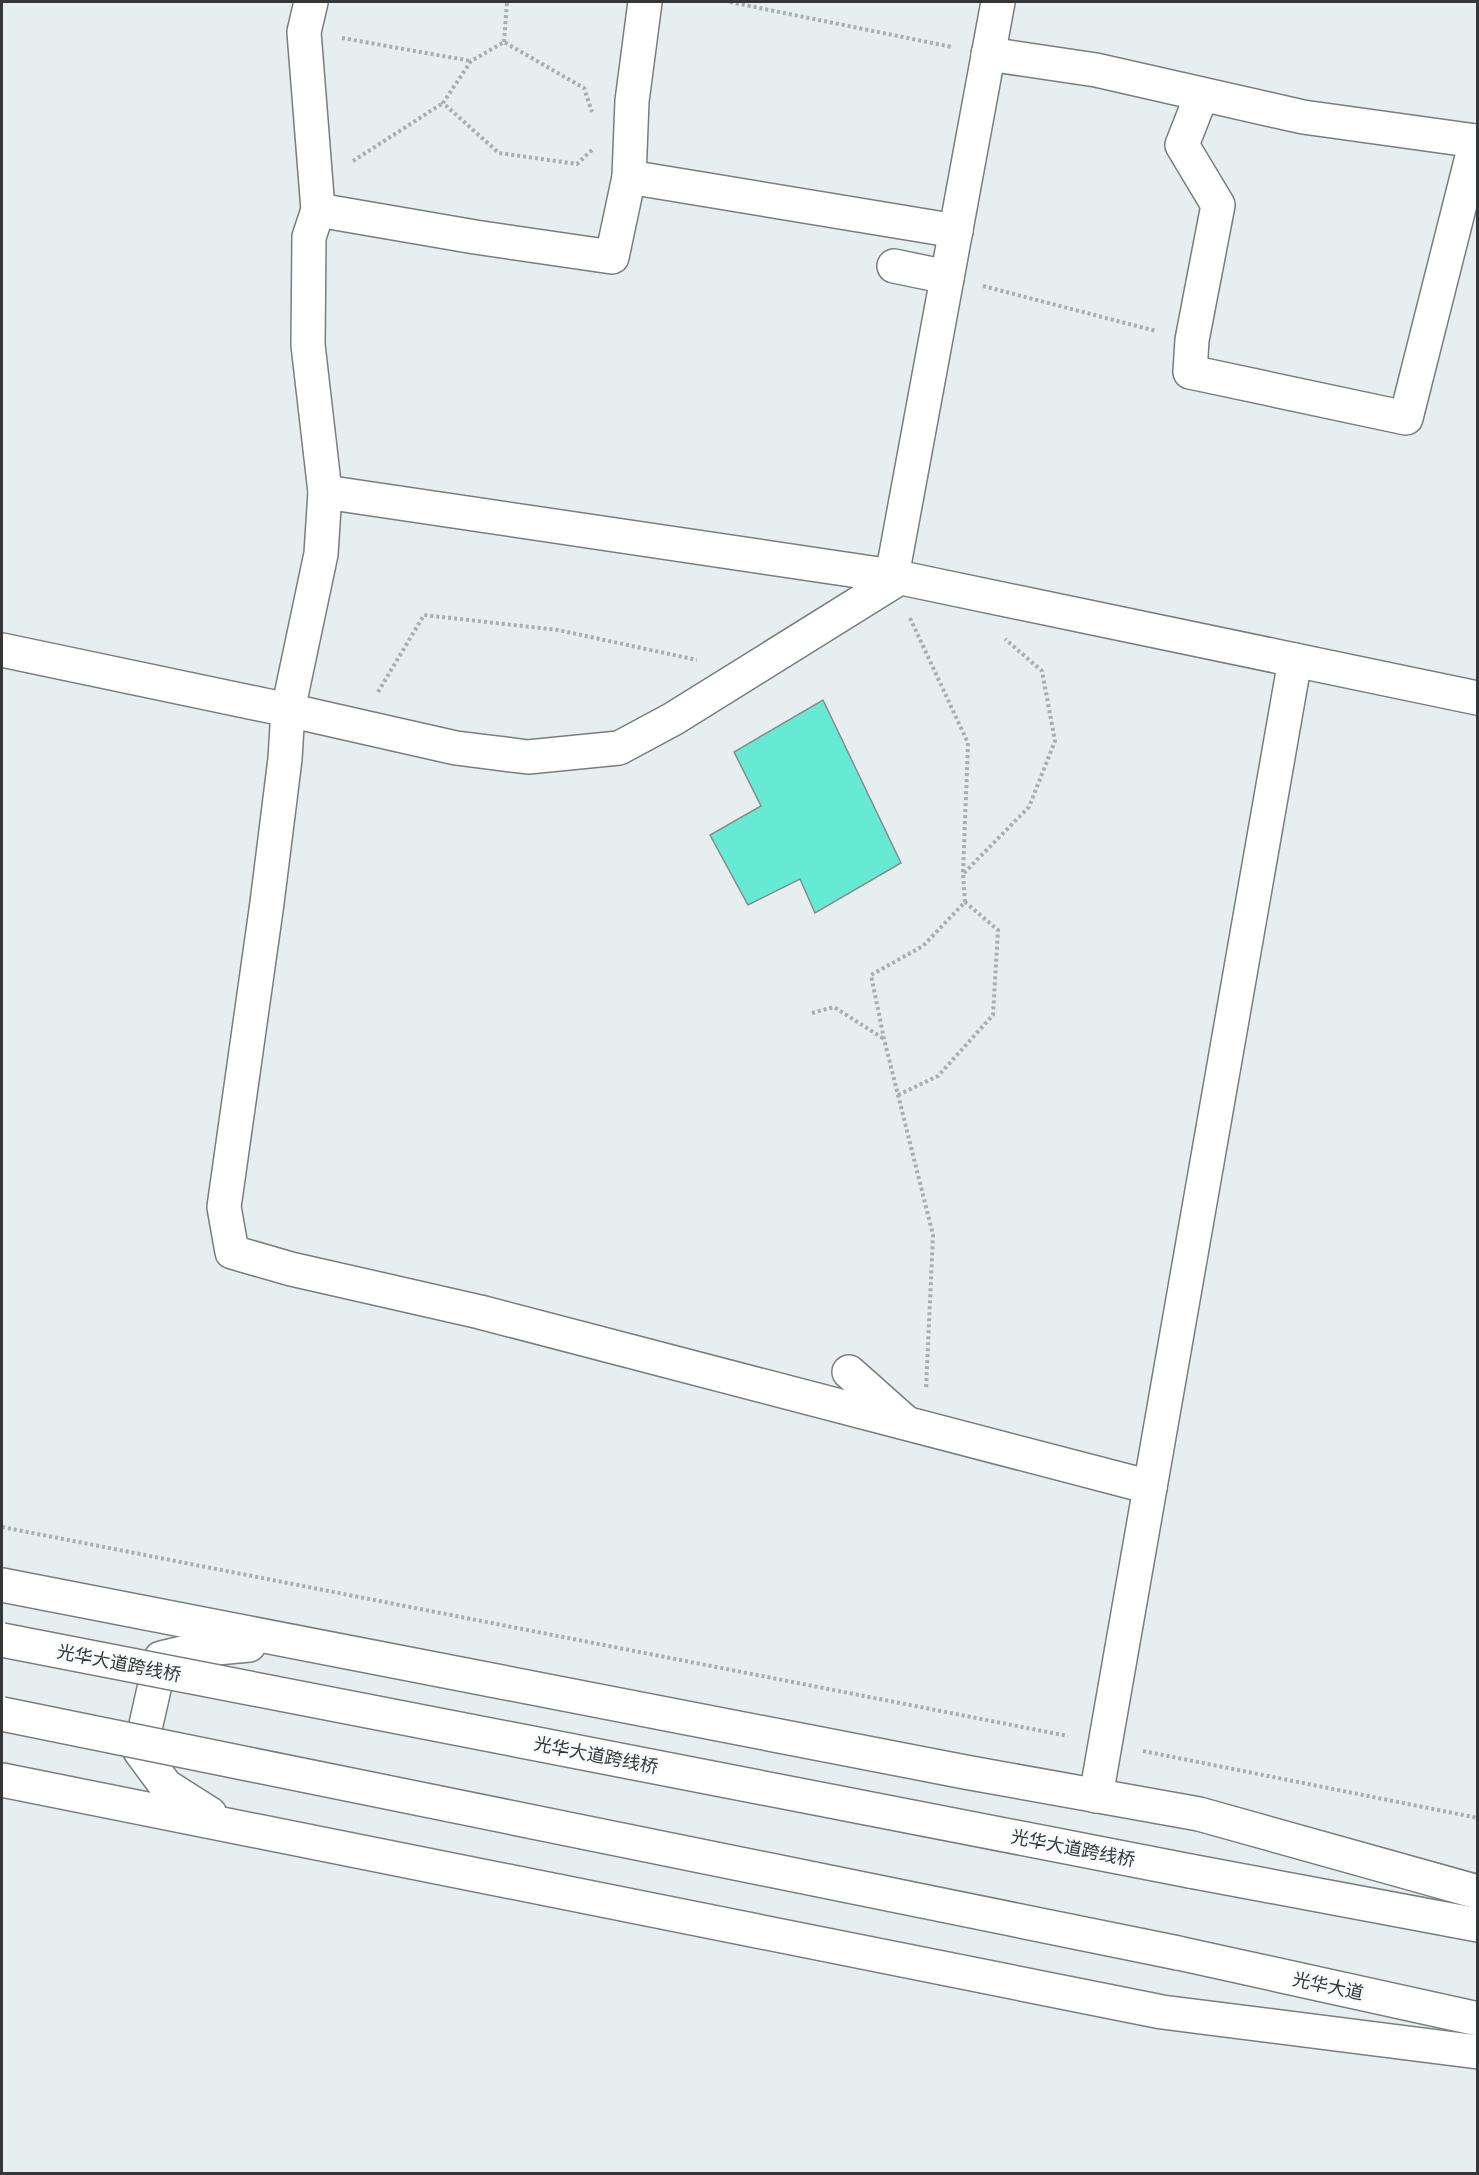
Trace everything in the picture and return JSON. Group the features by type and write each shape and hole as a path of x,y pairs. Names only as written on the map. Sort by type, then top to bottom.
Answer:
{"main road":[{"path":"317,197 475,237 612,256 629,177 616,141 632,101 645,2"},
{"path":"2,650 358,725 456,748 528,757 619,748 751,671 892,579 998,2"},
{"path":"308,17 317,197 309,237 308,345 325,492 321,554 288,711 285,759 268,892 224,1208 232,1252 291,1269 480,1311 1150,1487"},
{"path":"988,54 1096,70 1202,94 1303,117 1476,141 1406,418 1190,372 1192,340 1218,205 1182,145 1202,94"},
{"path":"629,177 956,231"},
{"path":"894,266 947,277"},
{"path":"325,492 892,579 1477,699"},
{"path":"1096,1796 1295,660"},
{"path":"849,1372 917,1427"},
{"path":"2,1585 1198,1814 1478,1892"},
{"name":"光华大道跨线桥","path":"2,1640 1478,1926"},
{"path":"228,1826 166,1786 140,1751 161,1658 195,1650 281,1640"},
{"name":"光华大道","path":"2,1714 1178,1953 1478,2019"},
{"path":"2,1780 1162,2012 1478,2052"}],"path":[{"path":"504,42 507,2"},
{"path":"730,2 988,54"},
{"path":"308,17 471,61"},
{"path":"317,197 443,103 471,61 504,42"},
{"path":"443,103 499,153 577,164 616,141 584,88 504,42"},
{"path":"947,277 1192,340"},
{"path":"892,579 968,743 963,873 965,902 998,930 993,1015 938,1076 898,1095"},
{"path":"358,725 424,615 558,630 751,671"},
{"path":"963,873 1029,807 1054,741 1042,671 998,633"},
{"path":"917,1427 933,1235 884,1040 871,975 923,946 965,902"},
{"path":"812,1013 834,1006 884,1040"},
{"path":"2,1527 1478,1818"}],"building":[{"path":"823,700 901,863 815,913 800,879 748,905 710,835 761,806 734,752"}]}
